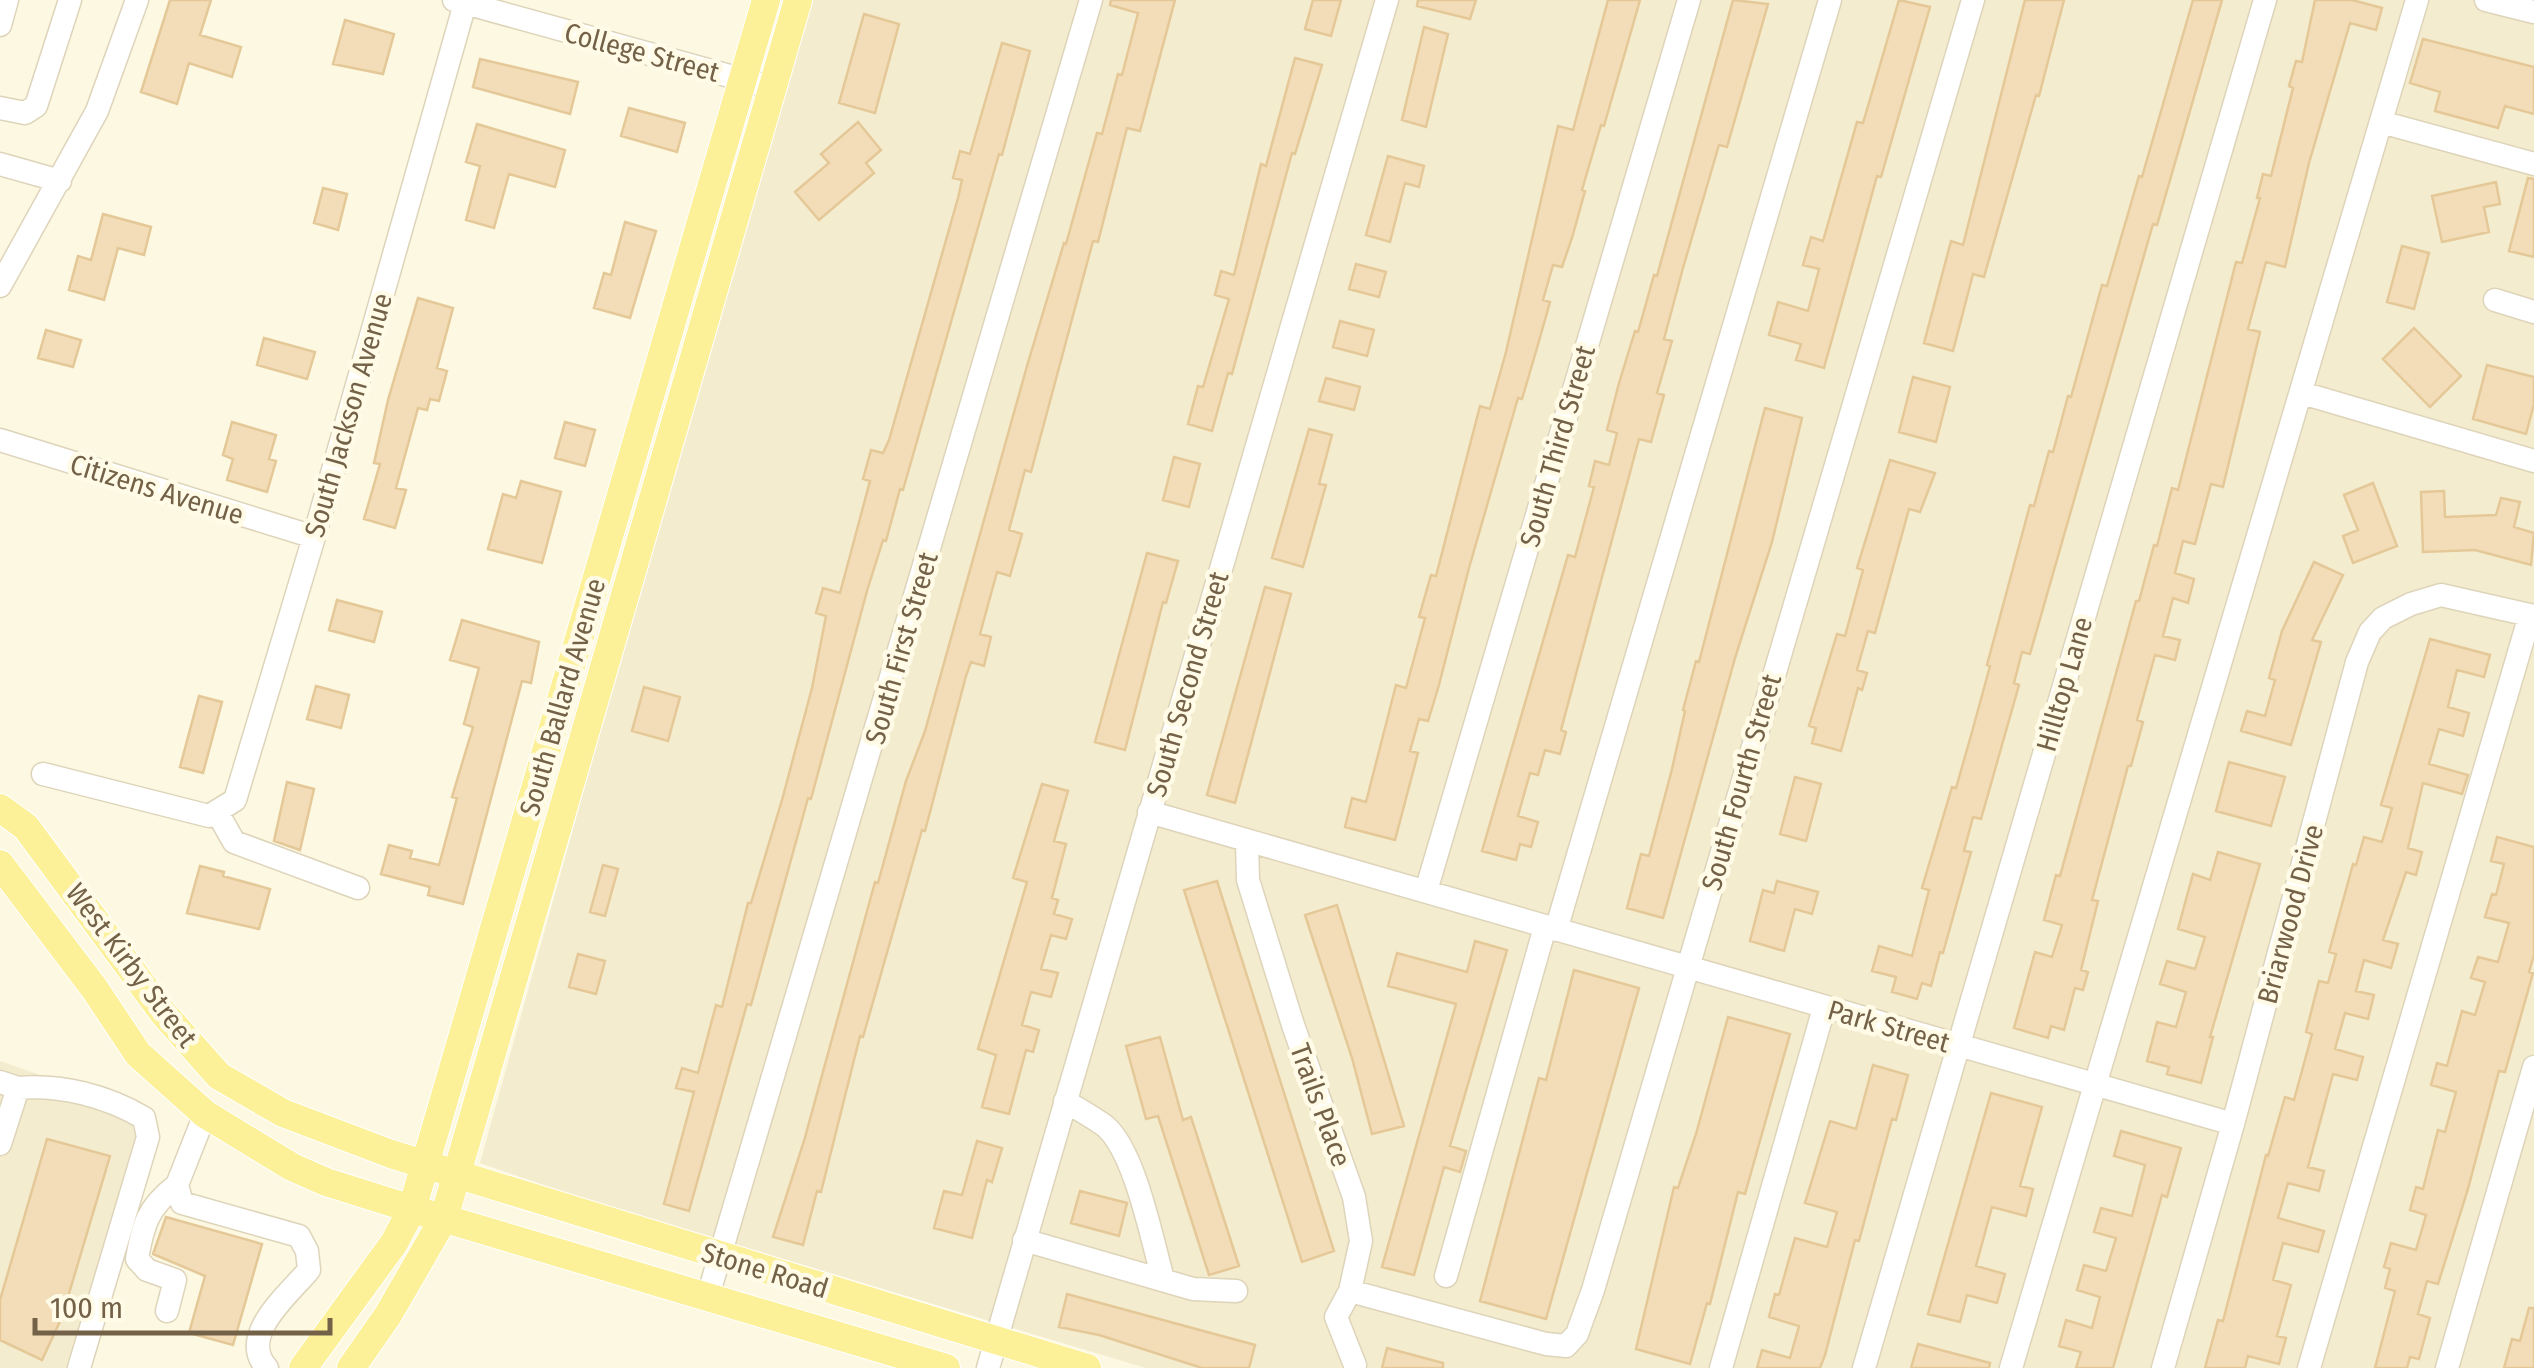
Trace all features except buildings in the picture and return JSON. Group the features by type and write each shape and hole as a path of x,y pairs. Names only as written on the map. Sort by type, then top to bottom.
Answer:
{"main road":[{"name":"South Ballard Avenue","path":"353,1367 388,1316 444,1218 442,1169 611,532 766,0"},
{"name":"South Ballard Avenue","path":"303,1368 394,1243 412,1209 442,1169 643,542 798,0"},
{"path":"611,532 643,542"},
{"name":"West Kirby Street","path":"0,808 26,827 164,1014 219,1076 284,1113 442,1169"},
{"name":"West Kirby Street","path":"0,864 94,988 138,1054 205,1114 292,1167 412,1209"},
{"name":"Stone Road","path":"442,1169 720,1257 992,1354 1086,1368"},
{"name":"Stone Road","path":"412,1209 946,1368"}],"street":[{"path":"0,25 7,0"},
{"path":"0,108 25,113 36,106 70,0"},
{"path":"0,286 9,250 60,180 98,111 137,0"},
{"name":"South First Street","path":"708,1296 1091,0"},
{"name":"South Second Street","path":"992,1354 1387,0"},
{"name":"South Third Street","path":"1426,891 1688,0"},
{"path":"1446,1276 1830,0"},
{"name":"South Fourth Street","path":"1350,1291 1546,1344 1566,1346 1577,1334 1973,0"},
{"name":"Hilltop Lane","path":"1864,1368 2265,0"},
{"path":"2010,1368 2417,0"},
{"path":"2486,0 2534,12"},
{"name":"College Street","path":"462,1 516,8 773,88"},
{"name":"South Jackson Avenue","path":"213,814 235,800 314,537 462,1"},
{"path":"2381,122 2534,164"},
{"path":"0,164 60,180"},
{"path":"2495,300 2534,312"},
{"path":"2302,393 2534,461"},
{"name":"Citizens Avenue","path":"0,440 314,537"},
{"name":"Briarwood Drive","path":"2163,1368 2357,662 2370,632 2397,611 2442,594 2532,615"},
{"path":"2309,1368 2532,615"},
{"path":"44,774 213,814 234,842 358,888"},
{"name":"Park Street","path":"1149,812 2233,1124"},
{"name":"Trails Place","path":"1247,842 1248,880 1293,1025 1354,1197 1361,1241 1350,1291 1336,1317 1355,1365"},
{"path":"1722,1368 1824,1008"},
{"path":"2448,1368 2534,1067"},
{"path":"0,1144 9,1085 50,1085 126,1107 144,1118 148,1137 79,1368"},
{"path":"1064,1102 1107,1128 1122,1150 1141,1198 1163,1278"},
{"path":"168,1312 175,1280 146,1270 137,1259 142,1228 156,1200 177,1185 205,1114"},
{"path":"177,1185 182,1203 299,1236 307,1251 309,1270 264,1324 257,1339 260,1360 267,1368"},
{"path":"1024,1240 1193,1288 1236,1290"}],"shaded area":[{"path":"804,0 2534,0 2534,1368 1146,1368 584,1199 480,1163"},
{"path":"0,1061 144,1111 86,1368 0,1368"}]}
